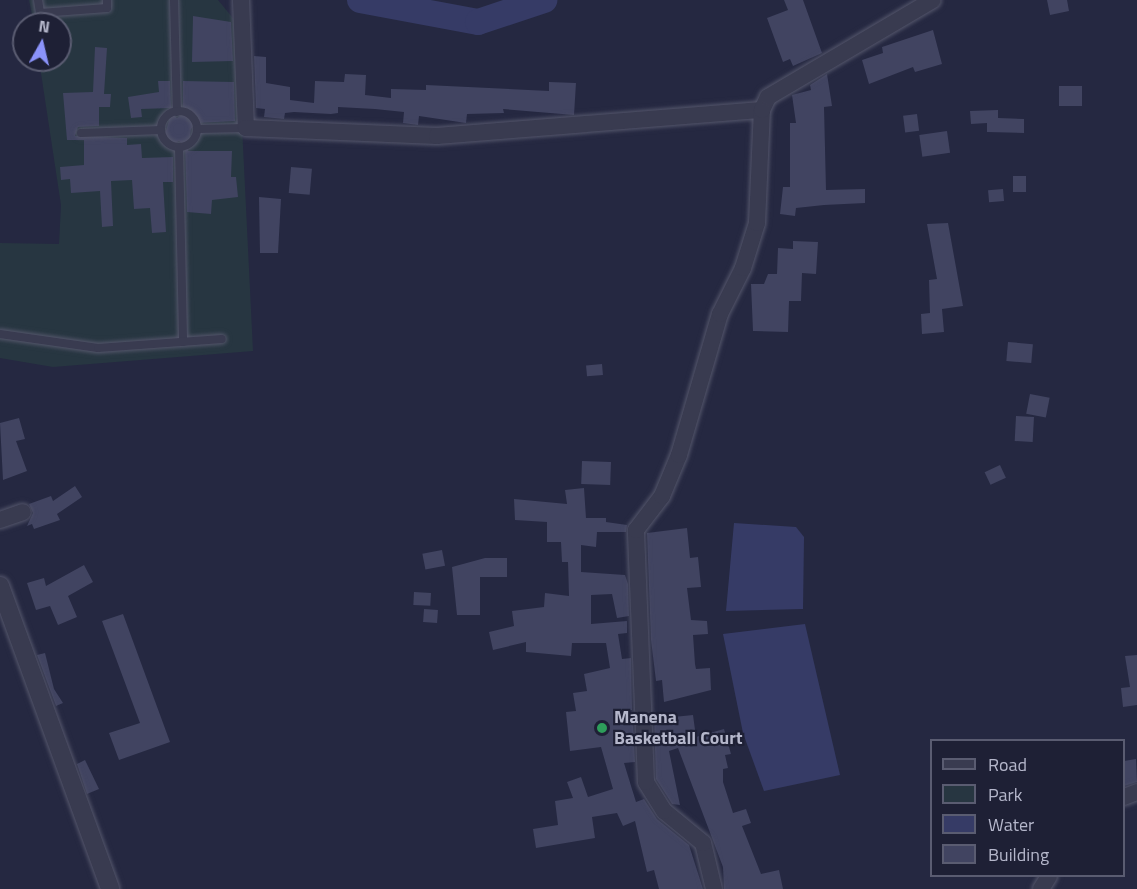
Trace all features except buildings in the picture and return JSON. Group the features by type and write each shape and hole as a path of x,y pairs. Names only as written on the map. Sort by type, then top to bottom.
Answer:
{"street":[{"path":"241,0 246,129 437,136 762,111"},
{"path":"714,889 703,843 664,812 646,783 636,530 662,496 680,455 720,314 743,268 757,223 762,111 776,89 933,0"},
{"path":"0,520 23,512"},
{"path":"0,586 110,889"}],"lane":[{"path":"38,0 40,13 107,8 107,0"},
{"path":"174,0 177,112"},
{"path":"177,112 191,116 197,129 192,142 179,147 166,142 161,130 165,117 177,112"},
{"path":"197,129 246,129"},
{"path":"81,133 161,130"},
{"path":"179,147 183,342"},
{"path":"0,334 98,348 222,339"}],"green space":[{"path":"29,0 218,0 237,23 253,351 53,367 0,358 0,243 59,244 61,205 41,72 72,72 72,12 32,12"}],"water":[{"path":"734,523 796,527 804,537 803,609 726,611"},
{"path":"805,624 840,775 764,791 743,733 723,634"}],"waterway":[{"path":"360,0 478,22 544,0"}],"place":[{"name":"Manena Basketball Court","path":"602,728"}]}
